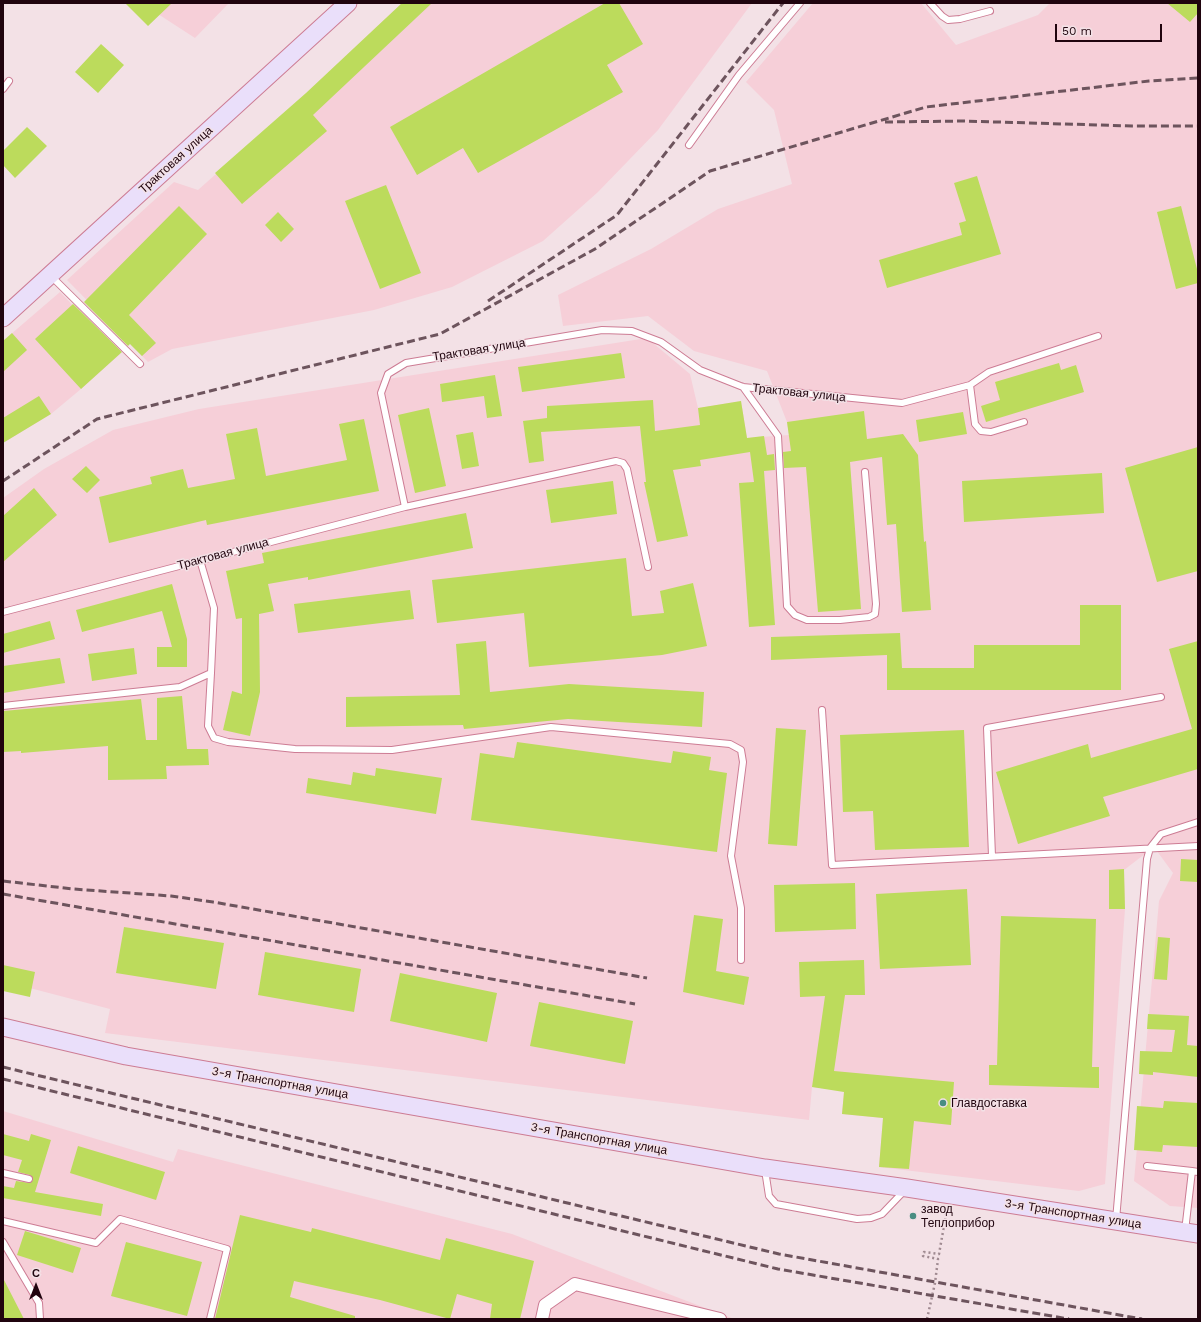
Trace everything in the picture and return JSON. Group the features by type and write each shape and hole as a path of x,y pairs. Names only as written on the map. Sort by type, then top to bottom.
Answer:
{"street":[{"name":"Трактовая улица","path":"7,312 50,275 348,3"},
{"name":"3-я Транспортная улица","path":"3,1027 126,1056 765,1168 907,1188 1192,1232"},
{"path":"542,1319 545,1305 575,1284 720,1319"}],"lane":[{"path":"689,145 740,75 800,3"},
{"path":"930,3 942,16 948,20 960,19 990,11"},
{"path":"3,89 9,81"},
{"path":"50,275 140,364"},
{"name":"Трактовая улица","path":"3,612 405,507 381,393 388,374 406,363 602,330 632,331 661,342 700,370 743,387 902,403 970,385 989,372 1098,336"},
{"path":"970,385 975,424 981,431 991,432 1024,422"},
{"path":"743,387 778,436 787,606 795,615 807,620 840,620 869,617 875,614 876,604 865,472"},
{"path":"405,507 616,461 623,463 627,469 648,567"},
{"path":"200,560 214,608 208,726 214,738 228,742 295,749 392,750 550,727 730,744 741,750 743,762 731,856 741,908 741,960"},
{"path":"3,706 180,687 211,672"},
{"path":"992,856 988,728 1161,697"},
{"path":"822,710 832,865 1198,846"},
{"path":"1116,1221 1147,859 1150,848 1161,834 1198,822"},
{"path":"1147,1166 1195,1172 1192,1232"},
{"path":"765,1168 769,1196 776,1204 857,1219 871,1218 882,1214 907,1188"},
{"path":"3,1173 29,1179"},
{"path":"3,1221 96,1243 120,1219 227,1249 210,1319"},
{"path":"3,1242 39,1303 40,1319"}],"path":[{"path":"927,1319 936,1283 938,1259 923,1256 924,1252 939,1254 950,1195"}],"shaded area":[{"path":"141,3 229,3 195,38"},
{"path":"402,3 752,3 658,130 598,192 543,241 452,287 374,310 172,349 148,362 67,280 174,182 198,190 309,91"},
{"path":"813,3 921,3 956,45 1038,15 1050,3 1198,3 1198,1208 1170,1206 1134,1181 1159,901 1173,873 1154,847 1124,870 1125,909 1105,1184 1079,1191 879,1167 883,1118 842,1114 844,1091 812,1087 809,1120 105,1033 110,1009 3,981 3,498 44,469 113,430 199,409 647,338 690,374 698,408 741,401 747,438 789,435 787,422 767,371 694,351 648,316 563,326 558,295 651,249 718,209 792,184 774,110 746,82"},
{"path":"60,292 120,354 51,414 3,443 3,341"},
{"path":"3,1111 173,1162 178,1149 512,1234 734,1319 3,1319"}],"building":[{"path":"125,3 172,3 148,26"},
{"path":"402,3 432,3 313,115 327,131 242,204 215,173 306,93"},
{"path":"605,3 619,3 643,44 607,65 623,92 478,173 463,148 417,175 390,127"},
{"path":"1167,3 1198,3 1198,13 1190,22"},
{"path":"101,44 124,65 98,93 75,72"},
{"path":"27,127 47,146 15,178 3,165 3,151"},
{"path":"977,176 1001,254 887,288 879,260 962,235 959,223 966,221 954,183"},
{"path":"386,185 421,273 380,289 345,201"},
{"path":"179,206 207,234 129,315 156,343 142,356 130,344 128,346 84,302"},
{"path":"1181,206 1198,273 1198,283 1176,289 1157,212"},
{"path":"278,212 294,229 281,242 265,225"},
{"path":"73,304 122,352 81,389 35,339"},
{"path":"12,333 27,350 3,372 3,341"},
{"path":"621,353 625,378 522,392 518,367"},
{"path":"1059,363 1061,370 1076,365 1084,392 986,422 981,406 1000,400 995,382"},
{"path":"495,375 502,416 487,418 484,396 442,402 440,384"},
{"path":"39,396 51,414 3,443 3,418"},
{"path":"653,400 655,431 700,425 698,408 741,401 747,438 764,436 767,455 774,454 775,470 764,471 775,625 749,627 739,483 754,482 750,452 700,460 701,466 673,470 688,536 657,542 644,482 646,482 640,426 541,432 544,461 529,463 523,421 547,418 547,406"},
{"path":"429,408 446,486 415,493 398,415"},
{"path":"864,411 867,439 903,434 918,455 924,542 926,541 931,610 902,612 896,524 887,525 882,457 850,462 861,609 818,612 806,467 784,468 783,452 791,451 787,422"},
{"path":"963,412 967,434 919,442 916,420"},
{"path":"364,419 379,491 207,525 206,520 109,543 99,497 152,484 150,477 183,469 188,488 235,479 226,434 257,428 266,476 347,460 339,424"},
{"path":"473,432 479,466 462,469 456,435"},
{"path":"1198,447 1198,571 1157,582 1125,468"},
{"path":"86,466 100,480 87,493 72,479"},
{"path":"1102,473 1104,513 964,522 962,481"},
{"path":"613,481 617,514 551,523 546,490"},
{"path":"34,488 57,515 3,562 3,516"},
{"path":"466,513 473,548 308,580 308,577 268,584 274,611 259,614 260,692 250,736 223,730 232,691 242,694 242,618 236,619 226,571 264,563 262,553"},
{"path":"626,558 632,616 664,613 660,591 693,583 707,646 662,655 529,667 524,613 437,623 432,580"},
{"path":"172,584 187,639 187,667 157,667 157,647 172,647 162,611 82,632 76,610"},
{"path":"410,590 414,619 298,633 294,604"},
{"path":"1080,605 1121,605 1121,690 887,690 887,655 771,660 771,637 900,633 902,668 974,668 974,645 1080,645"},
{"path":"50,621 55,639 3,653 3,634"},
{"path":"486,641 490,692 569,684 704,692 702,727 568,719 464,729 463,725 346,727 346,697 460,695 456,644"},
{"path":"1198,641 1198,769 1103,797 1110,816 1018,844 996,772 1088,744 1091,758 1192,729 1169,649"},
{"path":"134,648 137,674 92,681 88,654"},
{"path":"60,658 65,683 3,693 3,666"},
{"path":"182,696 187,749 208,749 209,765 166,766 167,779 108,780 108,746 21,753 21,751 3,752 3,711 141,699 146,740 157,740 157,698"},
{"path":"776,728 806,730 797,846 768,844"},
{"path":"964,730 969,847 875,850 873,811 843,812 840,735"},
{"path":"517,742 671,763 673,751 711,757 709,770 727,773 717,852 471,820 480,753 514,758"},
{"path":"376,768 442,778 436,814 306,793 308,778 351,785 353,772 375,776"},
{"path":"1181,859 1198,860 1198,882 1180,881"},
{"path":"1124,869 1125,909 1109,909 1109,870"},
{"path":"855,883 856,929 775,932 774,885"},
{"path":"967,889 971,965 880,969 876,894"},
{"path":"694,915 723,919 716,971 749,977 744,1005 683,992"},
{"path":"1001,916 1096,919 1092,1067 1099,1067 1099,1088 989,1085 989,1065 997,1065"},
{"path":"124,927 224,943 216,989 116,973"},
{"path":"1158,937 1170,938 1167,980 1154,979"},
{"path":"265,952 361,969 354,1012 258,995"},
{"path":"864,960 865,995 845,995 834,1071 954,1082 951,1125 914,1121 909,1169 879,1167 883,1118 842,1114 844,1092 812,1087 825,996 800,997 799,962"},
{"path":"3,965 35,972 30,997 3,991"},
{"path":"400,973 497,993 487,1042 390,1021"},
{"path":"539,1002 633,1021 625,1064 530,1046"},
{"path":"1148,1014 1189,1016 1187,1045 1198,1046 1198,1077 1153,1072 1153,1075 1139,1074 1140,1051 1172,1052 1175,1030 1147,1029"},
{"path":"1164,1101 1198,1103 1198,1147 1163,1145 1162,1152 1134,1150 1137,1106 1163,1108"},
{"path":"3,1134 29,1141 31,1134 51,1140 35,1192 103,1204 101,1216 3,1198 3,1186 14,1188 16,1181 30,1183 33,1180 30,1175 18,1172 22,1160 3,1155"},
{"path":"78,1146 165,1172 156,1200 70,1173"},
{"path":"240,1215 311,1232 312,1228 440,1260 446,1238 534,1261 520,1319 490,1319 492,1304 457,1294 450,1319 380,1300 294,1281 290,1297 355,1316 355,1319 215,1319"},
{"path":"25,1231 81,1248 73,1273 17,1255"},
{"path":"126,1242 202,1262 187,1316 111,1296"},
{"path":"3,1278 24,1319 3,1319"}],"railway":[{"path":"488,301 617,215 783,3"},
{"path":"3,481 97,419 440,334 595,249 710,171 926,107 1149,81 1198,78"},
{"path":"885,122 963,121 1132,126 1198,126"},
{"path":"3,881 73,889 171,896 213,902 647,978"},
{"path":"3,894 635,1004"},
{"path":"3,1067 779,1254 1142,1319"},
{"path":"3,1079 778,1269 1069,1319"}],"place":[{"name":"Главдоставка","path":"943,1103"},
{"name":"завод Теплоприбор","path":"913,1216"}]}
